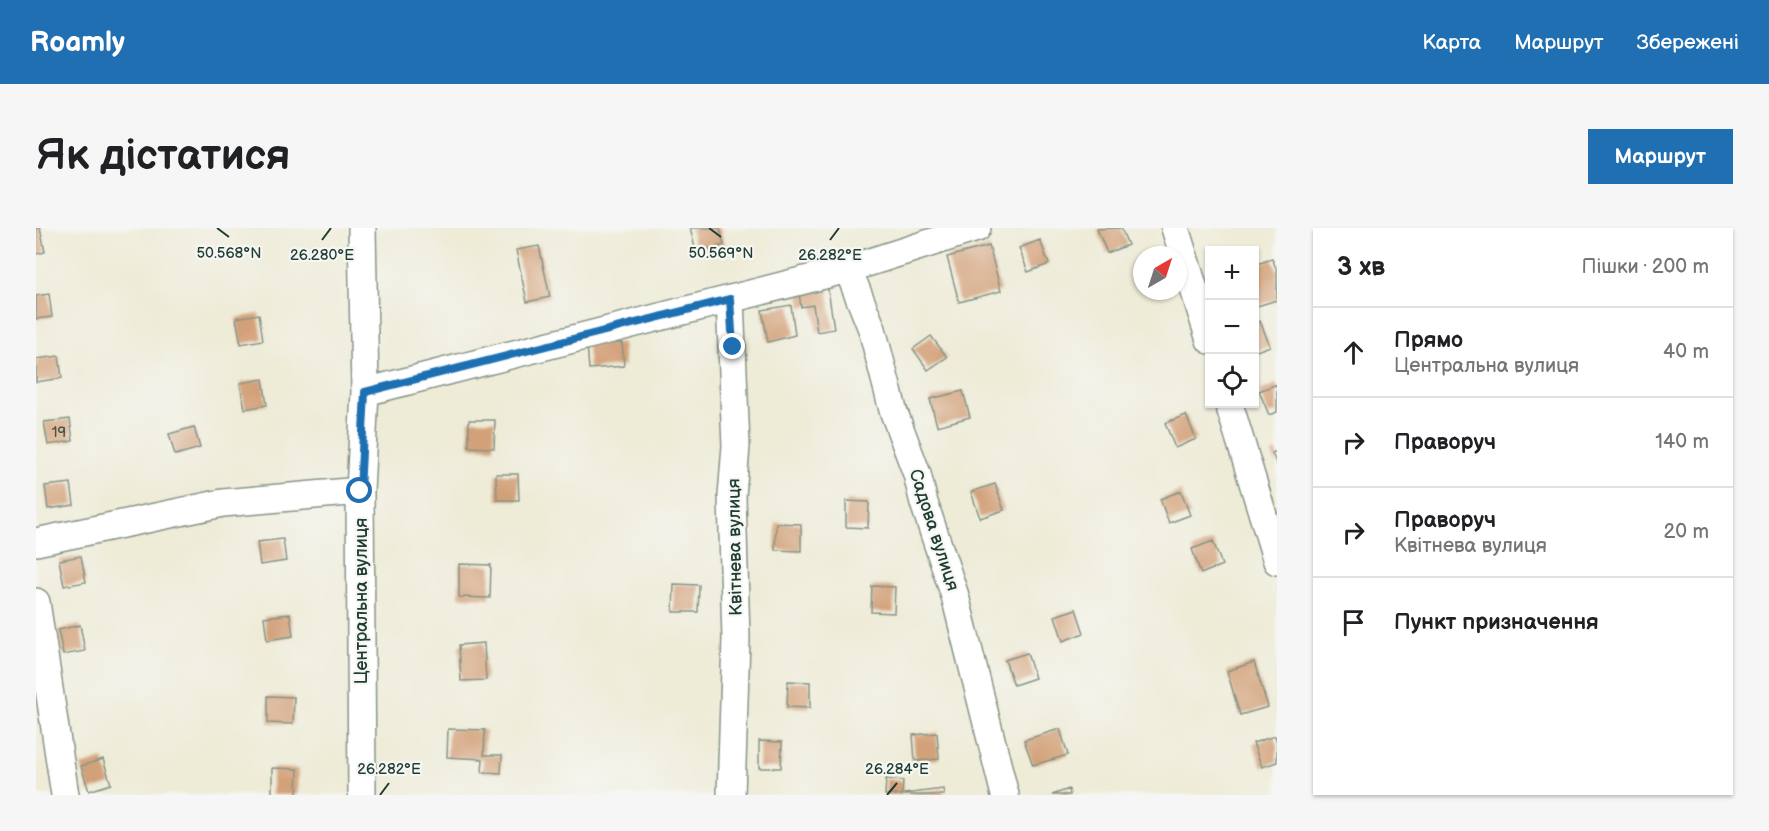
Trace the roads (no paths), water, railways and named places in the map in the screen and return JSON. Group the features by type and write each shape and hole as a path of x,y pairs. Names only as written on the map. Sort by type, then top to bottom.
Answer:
{"street":[{"name":"Центральна вулиця","path":"362,228 365,392 360,491 362,795"},
{"path":"365,392 848,269 977,228"},
{"path":"1175,228 1205,327"},
{"name":"Садова вулиця","path":"848,269 872,329 893,410 917,474 924,504 955,596 1005,795"},
{"name":"Квітнева вулиця","path":"730,299 736,446 732,496 736,639 731,795"},
{"path":"1230,408 1277,561"},
{"path":"36,542 223,503 360,491"},
{"path":"36,602 66,795"}]}
